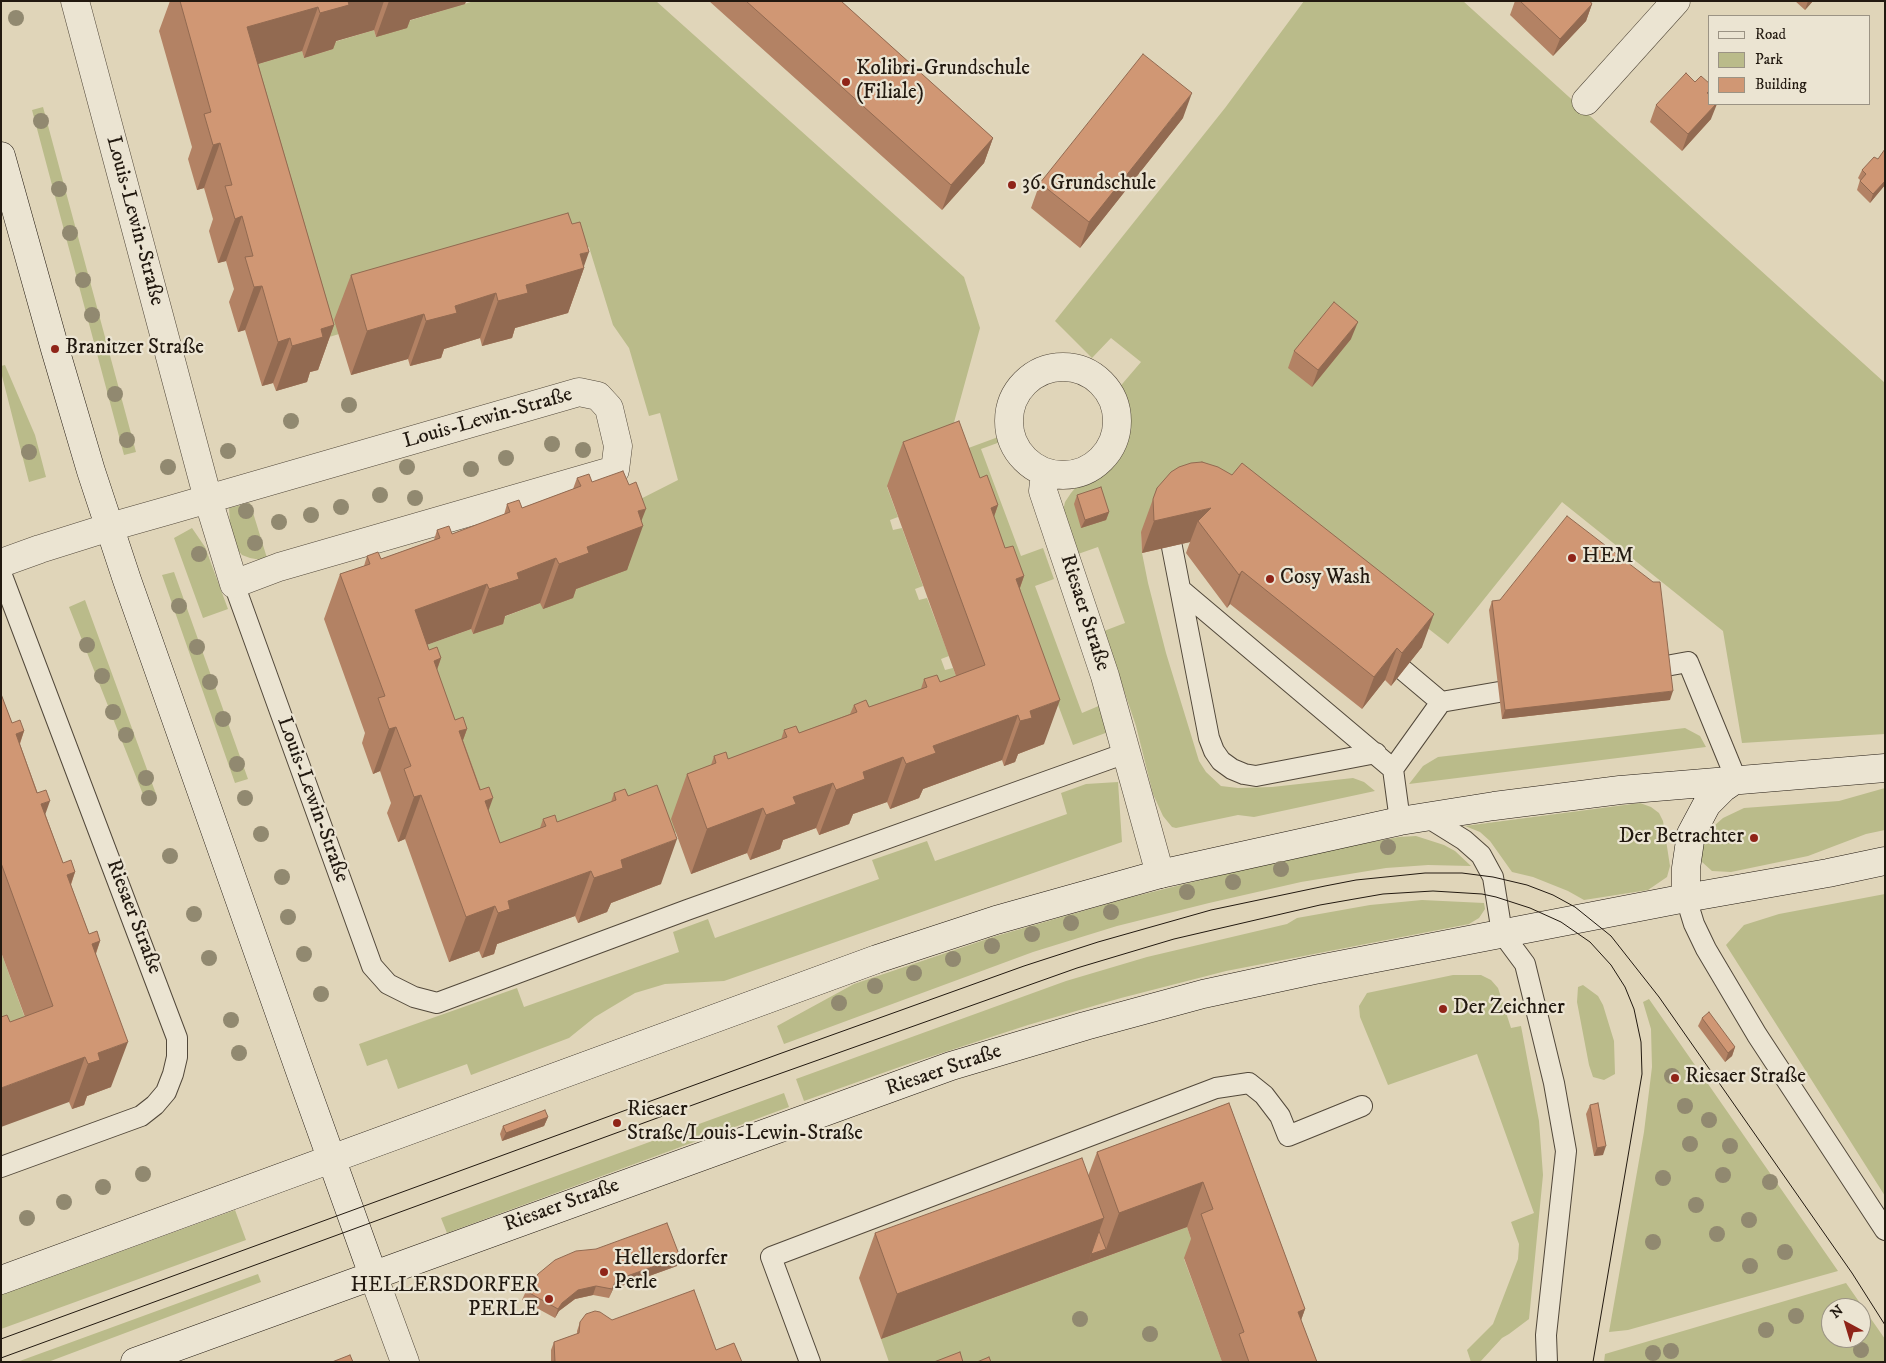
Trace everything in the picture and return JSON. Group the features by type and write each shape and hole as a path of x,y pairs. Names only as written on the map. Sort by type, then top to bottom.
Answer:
{"main road":[{"name":"Louis-Lewin-Straße","path":"75,1 208,499 234,584 279,567 615,470 618,446 609,408 598,396 579,392 208,499 110,527"},
{"path":"1586,101 1676,1"},
{"path":"1,156 55,349 127,580 405,1362"},
{"name":"Riesaer Straße","path":"1045,473 1043,491 1102,668 1160,874"},
{"path":"1,563 110,527"},
{"path":"1,1280 878,959 996,920 1160,874 1400,821 1494,806 1620,790 1885,768"},
{"path":"1686,898 1686,868 1691,834 1706,804 1736,779"},
{"name":"Riesaer Straße","path":"135,1362 951,1066 1075,1028 1203,994 1314,970 1686,898 1828,874 1885,861"}],"lane":[{"path":"1172,547 1209,738 1214,751 1221,761 1232,769 1256,776 1376,753"},
{"name":"Riesaer Straße","path":"1,573 177,1038 177,1057 173,1074 166,1092 155,1106 141,1116 1,1167"},
{"name":"Louis-Lewin-Straße","path":"234,584 372,966 388,984 414,997 437,1003 687,910 1126,753"},
{"path":"1181,590 1393,769 1400,821"},
{"path":"1666,666 1688,662 1736,779"},
{"path":"1403,670 1441,702"},
{"path":"1393,769 1441,702 1499,692"},
{"path":"1427,817 1464,840 1481,855 1493,877 1502,933 1525,964 1554,1083 1566,1151 1546,1335 1547,1362"},
{"path":"1686,898 1694,924 1706,949 1747,1018 1885,1230"},
{"path":"810,1362 771,1257 1216,1088 1249,1083 1264,1096 1280,1116 1288,1136 1362,1106"}],"green space":[{"path":"474,1 656,1 964,277 980,328 942,466 887,487 898,517 890,520 893,530 902,528 923,586 915,589 919,600 927,598 949,656 941,659 945,670 953,668 969,710 660,839 484,887 399,655 471,629 473,634 501,618 571,591 607,516 678,480 660,413 649,416 629,348 613,325 589,247 522,267 310,343 231,72 302,51 304,58 333,49 331,43 374,30 376,37 405,22"},
{"path":"1304,1 1463,1 1885,383 1885,734 1742,743 1723,631 1562,502 1448,644 1243,484 1141,532 1142,553 1148,583 1166,653 1199,761 1206,772 1221,786 1238,788 1272,787 1353,778 1364,782 1375,791 1254,817 1238,815 1176,828 1172,827 1163,816 1153,794 1136,726 1104,631 1125,623 1098,547 1078,554 1063,511 1065,502 1077,486 1093,476 1113,455 1120,440 1125,417 1124,403 1117,390 1141,362 1111,338 1092,358 1055,321 1225,108"},
{"path":"43,107 136,452 124,455 32,110"},
{"path":"5,365 35,435 46,477 29,482 1,372 1,366"},
{"path":"1001,436 1003,441 981,449 1021,556 1043,548 1054,579 1035,586 1082,713 1101,705 1111,731 1073,745 963,450"},
{"path":"250,503 267,558 261,560 242,555 231,542 229,508"},
{"path":"192,528 205,547 228,609 203,618 174,538"},
{"path":"174,572 248,779 235,783 162,575"},
{"path":"85,600 156,794 144,797 69,607"},
{"path":"1685,728 1700,736 1706,747 1409,784 1423,766 1438,757"},
{"path":"1118,782 1122,842 724,981 665,984 635,993 595,1017 569,1038 471,1075 467,1064 398,1089 387,1059 367,1066 359,1044 517,988 524,1007 679,952 673,932 708,919 715,938 879,879 872,860 927,841 935,861 1067,814 1061,793 1086,784"},
{"path":"1885,788 1885,830 1866,834 1808,856 1731,872 1712,871 1702,862 1699,855 1701,840 1706,833 1723,818 1744,808 1839,801"},
{"path":"1640,803 1651,807 1659,813 1663,821 1670,866 1667,877 1648,890 1584,900 1568,891 1533,877 1512,872 1490,841 1480,832 1465,826"},
{"path":"1416,836 1444,845 1455,851 1471,866 1428,865 1386,868 1301,882 1209,903 1117,926 1033,952 784,1044 777,1026 854,984 996,936 1128,898 1302,855 1399,837"},
{"path":"1885,894 1885,1196 1726,945 1744,925 1779,914"},
{"path":"1422,900 1484,903 1485,909 1479,918 1469,924 1226,971 1121,998 1028,1025 908,1064 804,1101 796,1079 1066,981 1147,957 1287,924 1297,918 1370,905"},
{"path":"1,952 37,1051 1,1064"},
{"path":"1453,975 1481,975 1491,980 1498,988 1511,1028 1521,1026 1539,1121 1543,1175 1529,1319 1502,1338 1480,1362 1471,1362 1467,1350 1493,1324 1518,1259 1519,1244 1511,1222 1534,1213 1477,1054 1388,1085 1360,1017 1359,1006 1367,993"},
{"path":"1583,985 1598,996 1603,1005 1614,1041 1615,1074 1604,1080 1593,1077 1589,1065 1577,1002 1578,987"},
{"path":"1649,999 1838,1271 1628,1330 1609,1332 1644,1132 1652,1067 1651,1029 1643,1002"},
{"path":"784,1093 789,1107 447,1233 441,1218"},
{"path":"235,1210 246,1240 1,1329 1,1295"},
{"path":"1187,1227 1196,1254 1184,1259 1222,1362 889,1362 881,1339"},
{"path":"258,1274 261,1282 48,1362 17,1362"},
{"path":"1846,1283 1856,1298 1821,1298 1821,1348 1871,1348 1871,1319 1885,1339 1885,1362 1604,1362 1605,1354"}],"building":[{"path":"180,1 348,1 349,5 320,13 318,7 247,27 334,325 321,329 323,337 292,346 290,338 278,342 262,286 254,287 245,257 253,256 242,216 235,219 225,186 232,185 220,143 213,145 204,114 211,112"},
{"path":"746,1 841,1 993,138 951,185"},
{"path":"1520,1 1590,1 1592,4 1560,39"},
{"path":"1143,54 1192,93 1089,222 1040,183"},
{"path":"1686,73 1695,82 1701,76 1708,82 1708,105 1715,105 1688,134 1656,105"},
{"path":"1885,149 1885,181 1873,194 1860,181 1866,174 1862,170 1874,157 1878,159"},
{"path":"568,213 572,224 580,222 589,252 580,254 584,268 526,285 528,293 498,301 496,293 455,306 457,313 426,321 424,314 367,331 351,275"},
{"path":"1334,302 1358,322 1318,370 1294,351"},
{"path":"959,421 980,478 987,475 998,505 991,508 1005,548 1013,546 1024,576 1016,579 1060,700 1030,711 1032,718 1020,721 1018,715 933,746 936,753 906,764 903,757 863,772 865,779 836,790 833,783 793,797 796,804 766,815 763,808 707,829 687,774 716,763 714,756 726,752 728,759 787,737 784,730 796,726 799,733 857,712 854,705 866,700 869,707 927,687 924,679 937,675 940,682 985,665 903,442"},
{"path":"1202,462 1218,467 1232,475 1242,463 1434,614 1402,653 1397,648 1374,677 1242,571 1239,575 1198,521 1211,508 1154,521 1153,499 1157,488 1171,472 1179,467"},
{"path":"623,471 629,485 636,482 646,509 638,511 643,526 587,547 589,553 559,564 556,558 517,573 519,579 489,589 487,584 415,610 429,650 437,647 441,658 434,661 455,720 463,717 467,729 459,731 480,790 489,787 493,798 485,801 500,843 546,826 543,819 555,815 557,822 616,800 614,793 625,789 628,796 657,785 677,839 621,860 623,868 594,878 591,871 508,901 510,909 498,913 495,906 466,917 421,795 414,797 404,769 411,766 396,727 389,729 378,698 385,696 340,574 370,564 367,556 378,552 381,559 440,538 437,530 449,526 452,534 510,512 507,504 519,500 522,508 581,486 577,478 589,474 592,482"},
{"path":"1101,487 1109,512 1085,520 1077,495"},
{"path":"1567,516 1653,582 1660,582 1673,691 1505,710 1492,601 1500,600"},
{"path":"1,694 12,723 20,720 24,731 16,734 37,793 46,790 50,801 41,804 63,863 71,860 75,872 67,875 89,934 97,931 100,941 92,944 128,1042 98,1053 100,1060 88,1064 85,1057 1,1088 1,1017 7,1015 10,1022 53,1006 1,863"},
{"path":"1709,1012 1735,1047 1728,1053 1702,1018"},
{"path":"1229,1103 1305,1309 1298,1312 1317,1362 1249,1362 1239,1334 1244,1332 1201,1214 1213,1209 1203,1182 1119,1213 1097,1152"},
{"path":"1598,1103 1606,1146 1597,1148 1590,1105"},
{"path":"545,1110 548,1117 506,1133 503,1126"},
{"path":"1082,1158 1104,1218 897,1294 875,1233"},
{"name":"Hellersdorfer Perle","path":"667,1223 680,1257 616,1280 612,1289 596,1286 578,1290 562,1303 558,1309 526,1291 538,1274 555,1260 576,1251 596,1249"},
{"path":"1099,1231 1106,1249 1091,1254"},
{"path":"694,1290 716,1350 734,1343 742,1362 555,1362 554,1342 579,1333 580,1322 586,1314 595,1311 600,1312 612,1320"},
{"path":"960,1352 963,1362 934,1362"},
{"path":"350,1355 353,1362 332,1362"},
{"path":"989,1357 991,1362 977,1362"}],"tram line":[{"path":"1,1339 1024,966 1098,942 1211,910 1356,880 1425,873 1462,873 1493,877 1527,885 1553,895 1575,907 1611,936 1659,997 1852,1273 1885,1325"},
{"path":"1,1358 731,1091 1077,968 1174,939 1320,905 1383,894 1433,891 1482,894 1496,897 1530,908 1561,922 1590,942 1611,965 1625,987 1634,1009 1641,1042 1642,1074 1593,1362"}],"place":[{"name":"Kolibri-Grundschule (Filiale)","path":"846,82"},
{"name":"36. Grundschule","path":"1012,185"},
{"name":"Branitzer Straße","path":"55,349"},
{"name":"HEM","path":"1572,558"},
{"name":"Cosy Wash","path":"1270,579"},
{"name":"Der Betrachter","path":"1754,838"},
{"name":"Der Zeichner","path":"1443,1009"},
{"name":"Riesaer Straße","path":"1675,1078"},
{"name":"Riesaer Straße/Louis-Lewin-Straße","path":"617,1123"},
{"name":"Hellersdorfer Perle","path":"604,1272"},
{"name":"HELLERSDORFER PERLE","path":"549,1299"}]}
